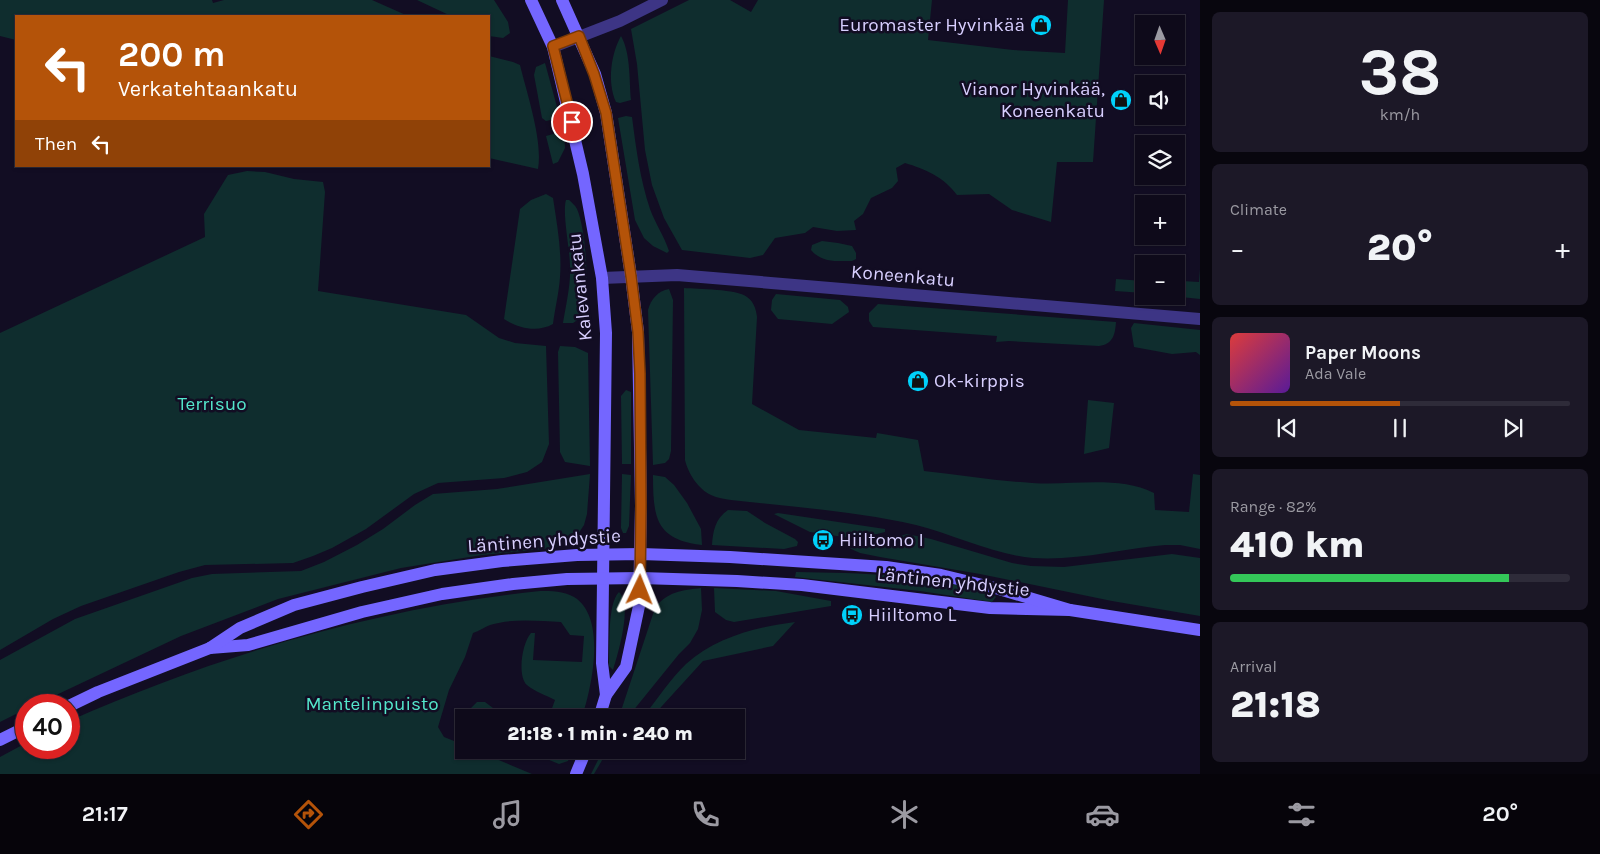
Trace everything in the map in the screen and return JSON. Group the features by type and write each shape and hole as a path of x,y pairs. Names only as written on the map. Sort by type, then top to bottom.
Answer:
{"main road":[{"name":"Kalevankatu","path":"531,0 553,46 583,174 602,278 606,333 602,663 606,696"},
{"path":"562,0 594,74 606,113 638,332 641,554 639,606 626,667 606,696 602,709"},
{"name":"Läntinen yhdystie","path":"80,701 210,648 240,628 285,609 362,587 436,570 469,565 568,556 641,554 750,558 886,567 941,575 999,589 1070,610"},
{"name":"Läntinen yhdystie","path":"210,648 248,645 362,612 442,594 567,579 641,578 802,585 990,608 1070,610 1200,630"},
{"path":"0,740 15,732"},
{"path":"576,774 582,759"}],"street":[{"path":"553,46 620,21 662,0"},
{"name":"Koneenkatu","path":"602,278 677,275 1200,319"}],"green space":[{"path":"0,0 212,0 213,3 224,0 372,0 406,15 15,15 15,40 0,36"},
{"path":"417,0 494,0 508,22 510,33 503,38 490,36 490,15 449,15"},
{"path":"689,0 730,0 751,12 758,0 932,0 928,40 1013,50 1065,53 1068,0 1104,0 1093,162 1057,162 1051,222 1012,210 989,194 957,195 934,174 905,163 896,168 898,181 892,188 871,198 863,214 854,221 856,230 837,231 813,227 805,233 775,238 763,255 750,258 682,250 664,218 652,185 645,150 637,64 631,29"},
{"path":"621,36 628,59 631,100 620,103 616,102 613,94 611,68"},
{"path":"490,56 520,65 536,131 539,158 538,169 490,158"},
{"path":"545,63 560,118 546,121 542,118 534,75 536,67"},
{"path":"632,117 647,198 652,214 669,251 667,253 653,246 644,238 635,220 618,118"},
{"path":"564,131 565,148 558,162 553,164 546,136"},
{"name":"Terrisuo","path":"247,171 265,172 294,179 323,182 325,192 318,291 466,315 499,338 515,343 546,346 549,444 542,462 527,472 504,478 438,483 414,494 366,529 332,548 293,563 205,565 179,572 81,606 53,619 0,650 0,333 205,237 204,214 228,175"},
{"path":"546,194 553,198 558,228 560,257 559,289 553,324 534,329 515,325 504,319 520,209 531,200"},
{"path":"566,200 569,200 577,209 583,232 586,261 586,314 573,323 563,323 570,273 565,214"},
{"path":"822,241 852,246 856,253 856,259 852,261 835,261 820,257 811,250 812,245"},
{"path":"1200,269 1200,299 1185,297 1185,281 1199,282"},
{"path":"1116,279 1135,280 1135,292 1115,291"},
{"path":"684,288 735,292 742,294 751,301 757,317 752,404 799,430 876,438 877,433 918,440 924,471 1047,484 1094,482 1125,484 1154,493 1155,510 1189,512 1193,474 1200,475 1200,549 1180,545 1165,545 1066,558 1033,558 1003,553 931,529 893,520 731,500 711,495 694,480 685,460"},
{"path":"669,289 673,300 671,451 669,459 665,463 653,465 648,310 656,296"},
{"path":"776,294 840,300 848,307 849,312 832,324 778,319 771,310 772,300"},
{"path":"878,304 1116,322 1115,331 1110,341 1099,346 1009,341 996,342 997,336 873,327 869,321 869,313"},
{"path":"1134,323 1200,330 1200,355 1196,352 1172,354 1134,347 1131,328"},
{"path":"560,346 575,347 588,353 590,466 565,462 560,452 558,352"},
{"path":"626,390 631,392 631,464 622,464 621,396"},
{"path":"1088,400 1114,403 1109,448 1084,454"},
{"path":"590,474 587,514 584,525 570,541 553,548 482,555 401,568 278,599 181,636 58,694 15,694 15,714 0,722 0,660 75,619 192,578 212,574 301,571 324,562 357,545 433,494 497,489"},
{"path":"622,474 631,475 629,526 626,533 623,533 621,528"},
{"path":"653,475 665,477 674,485 687,503 701,529 702,545 675,538 660,524 654,503"},
{"path":"728,510 747,511 795,539 798,542 797,546 784,549 712,545 713,535 720,517"},
{"path":"778,513 885,529 885,532 857,539 810,532 774,514"},
{"path":"907,534 931,539 1012,563 1031,566 1064,567 1172,554 1200,558 1200,616 880,557 860,553 849,548 873,544"},
{"path":"796,572 871,574 922,579 971,588 996,597 992,602 920,591 795,577"},
{"path":"701,588 702,610 698,629 690,643 634,709 622,709 655,608 664,598 681,591"},
{"path":"714,588 776,591 831,601 831,606 734,622 726,620 715,612"},
{"name":"Mantelinpuisto","path":"540,591 562,592 574,597 584,607 591,620 594,636 593,671 584,709 552,709 555,700 527,685 522,674 523,651 531,633 535,633 533,660 582,662 584,636 570,635 561,622 516,621 498,623 473,633 465,657 449,690 438,727 444,737 455,741 455,759 496,759 532,774 0,774 0,757 15,749 15,759 80,759 80,716 183,675 241,655 359,622 479,599"},
{"path":"619,592 623,598 625,618 613,670 609,666 610,627 615,598"},
{"path":"795,622 773,646 703,661 659,709 649,709 680,670 698,655 724,640 766,627"},
{"path":"477,702 485,702 495,709 471,709"},
{"path":"547,759 569,759 559,764"},
{"path":"598,759 603,759 594,774 591,774"}],"place":[{"name":"Euromaster Hyvinkää","path":"1041,25"},
{"name":"Vianor Hyvinkää, Koneenkatu","path":"1121,100"},
{"name":"Ok-kirppis","path":"918,381"},
{"name":"Hiiltomo I","path":"823,540"},
{"name":"Hiiltomo L","path":"852,615"}],"route":[{"path":"572,122 553,46 579,36 594,74 606,113 638,332 640,374 640,590"}]}
